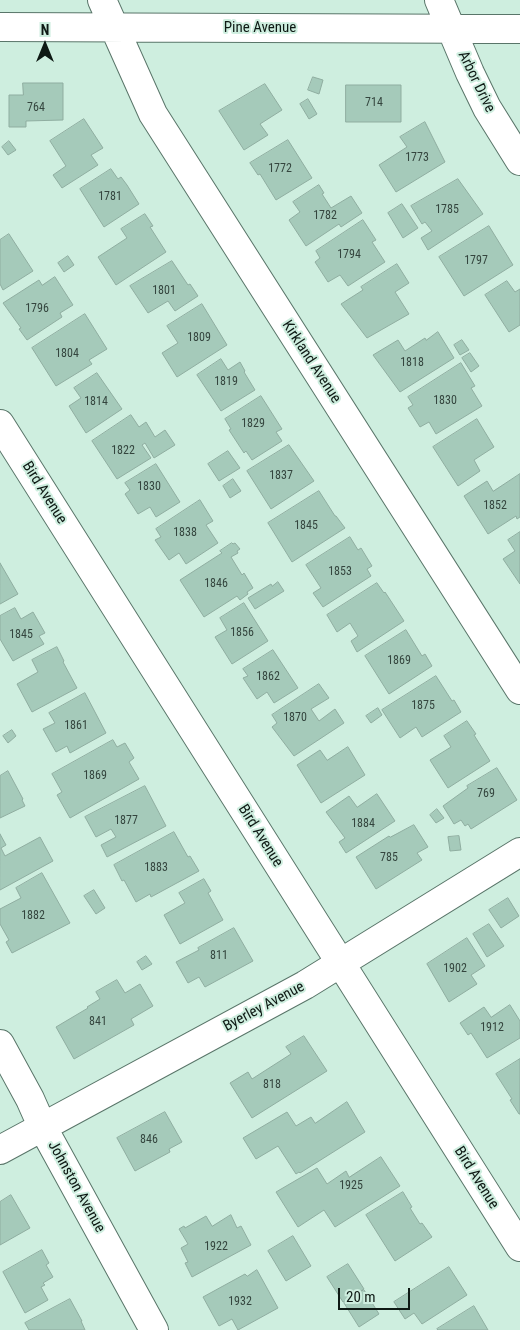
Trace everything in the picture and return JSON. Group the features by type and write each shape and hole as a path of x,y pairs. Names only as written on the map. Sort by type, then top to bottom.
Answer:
{"street":[{"name":"Kirkland Avenue","path":"102,0 153,114 520,690"},
{"name":"Arbor Drive","path":"439,0 487,108 520,161"},
{"name":"Pine Avenue","path":"0,27 520,29"},
{"name":"Bird Avenue","path":"0,424 520,1247"},
{"name":"Byerley Avenue","path":"0,1150 305,986 520,852"},
{"name":"Johnston Avenue","path":"0,1044 30,1099 42,1126 154,1330"}],"building":[{"path":"313,77 323,80 319,94 308,90"},
{"path":"23,83 63,83 63,120 26,121 26,127 9,127 9,95 23,95"},
{"path":"265,84 282,110 260,124 268,135 244,150 219,111"},
{"path":"346,85 401,85 401,122 346,122"},
{"path":"308,99 317,114 309,119 300,104"},
{"path":"84,119 103,148 91,155 98,165 62,188 53,175 66,166 50,141"},
{"path":"425,122 445,162 396,192 379,165 407,147 400,137"},
{"path":"288,140 312,178 276,200 260,174 258,175 250,163"},
{"path":"9,141 16,150 8,155 2,147"},
{"path":"111,169 118,179 121,177 139,204 104,227 80,189"},
{"path":"458,179 483,214 428,250 421,238 432,231 425,222 422,224 411,206"},
{"path":"319,185 324,193 322,194 331,208 351,196 362,213 341,227 339,224 306,246 289,220 300,212 293,202"},
{"path":"402,204 418,228 403,238 388,213"},
{"path":"145,214 153,226 150,227 166,252 116,285 98,257 127,238 121,229"},
{"path":"363,220 376,240 372,242 385,262 348,286 340,275 328,282 315,262 320,258 316,251"},
{"path":"489,226 513,265 464,296 439,257"},
{"path":"9,234 33,271 3,290 0,284 0,240"},
{"path":"68,256 74,265 64,272 58,263"},
{"path":"172,261 198,296 175,311 168,301 148,313 130,286"},
{"path":"397,264 409,283 395,292 409,314 367,338 341,304 363,290 361,287"},
{"path":"55,277 73,305 60,313 62,317 27,340 3,303 39,280 42,285"},
{"path":"507,281 515,292 520,289 520,325 509,332 485,295"},
{"path":"202,304 227,345 177,377 162,353 178,343 167,326"},
{"path":"85,314 107,349 89,360 92,364 56,386 32,348"},
{"path":"438,332 454,358 400,392 373,355 398,340 405,351"},
{"path":"462,340 469,350 460,355 454,345"},
{"path":"470,353 479,366 471,372 462,358"},
{"path":"221,359 228,370 240,362 255,390 221,411 197,375"},
{"path":"461,363 475,386 471,388 482,406 436,434 429,422 420,427 408,408 413,405 408,397"},
{"path":"97,373 122,409 86,433 69,406 81,398 74,388"},
{"path":"261,396 282,429 276,432 282,441 252,460 246,451 244,453 229,430 231,429 225,419"},
{"path":"131,415 139,427 146,422 155,437 165,430 175,445 154,458 145,443 142,445 151,458 117,479 92,441"},
{"path":"477,419 494,447 474,460 480,471 458,486 433,447"},
{"path":"289,445 314,481 271,509 247,471"},
{"path":"228,451 240,468 219,481 208,464"},
{"path":"156,464 180,502 156,517 150,507 138,514 125,494 130,490 125,483"},
{"path":"520,474 520,517 517,519 516,516 488,534 464,496 487,481 493,491"},
{"path":"233,479 241,491 230,498 223,486"},
{"path":"319,491 345,528 292,562 268,523"},
{"path":"200,500 213,521 206,525 218,543 186,564 179,553 169,560 155,540 161,537 156,529"},
{"path":"520,532 520,584 503,559 515,551 508,540"},
{"path":"350,537 358,550 361,548 372,566 367,569 371,576 323,607 313,593 321,588 306,565"},
{"path":"235,543 240,549 237,551 238,553 231,557 253,588 240,600 237,596 204,617 180,580 222,553 220,551"},
{"path":"0,563 18,594 0,604"},
{"path":"278,582 284,591 255,609 248,598 271,584 272,586"},
{"path":"377,583 404,621 357,652 351,641 358,636 350,623 337,632 327,615"},
{"path":"244,603 268,641 232,664 215,637 227,630 220,618"},
{"path":"15,608 21,619 33,612 45,633 39,636 44,644 13,661 0,639 0,616"},
{"path":"406,630 422,656 425,654 432,666 389,694 365,656"},
{"path":"57,647 77,688 32,712 17,684 38,672 32,660"},
{"path":"273,650 298,688 274,703 267,692 257,699 243,678 248,676 243,669"},
{"path":"436,676 461,712 422,737 416,727 400,738 382,710"},
{"path":"319,684 329,698 311,709 319,721 335,709 344,723 294,756 272,727 277,723 272,715"},
{"path":"85,693 106,733 70,753 67,746 56,752 43,729 55,723 49,713"},
{"path":"378,708 382,715 371,723 366,716"},
{"path":"467,721 490,761 448,788 430,760 451,747 444,736"},
{"path":"12,730 16,736 8,743 3,736"},
{"path":"113,740 117,747 125,743 134,758 129,762 139,779 70,818 57,795 62,792 52,774"},
{"path":"348,747 365,775 321,803 297,765 320,750 327,760"},
{"path":"497,768 517,800 471,829 468,824 465,826 461,820 454,824 443,806 468,788 467,786"},
{"path":"8,771 25,806 0,818 0,776"},
{"path":"145,786 166,826 107,857 101,845 116,837 111,829 96,837 85,817"},
{"path":"377,794 395,821 346,853 339,842 345,838 326,812 349,796 357,807"},
{"path":"437,809 444,818 436,823 430,815"},
{"path":"414,825 428,847 417,853 422,860 376,889 356,857 389,836"},
{"path":"174,832 188,857 190,856 199,871 151,897 150,894 136,902 114,865"},
{"path":"0,834 6,845 1,848 5,856 40,837 53,861 0,890"},
{"path":"459,836 461,850 450,851 448,837"},
{"path":"42,873 70,923 12,953 6,942 9,940 0,924 0,909 21,898 16,888"},
{"path":"204,879 211,891 208,893 223,920 180,944 164,915 185,903 179,893"},
{"path":"94,890 105,908 96,914 84,896"},
{"path":"508,898 519,916 501,928 489,910"},
{"path":"489,924 504,946 487,957 473,934"},
{"path":"234,928 253,961 205,987 199,977 188,983 176,962"},
{"path":"467,938 485,966 471,975 477,984 449,1002 427,964"},
{"path":"146,956 152,964 142,970 137,962"},
{"path":"117,980 125,993 140,984 153,1006 131,1019 134,1025 74,1059 56,1027 100,999 96,992"},
{"path":"510,1005 520,1021 520,1038 487,1058 471,1033 468,1035 460,1023 484,1007 491,1017"},
{"path":"304,1036 327,1071 252,1118 230,1083 248,1072 252,1079 291,1054 286,1047"},
{"path":"520,1059 520,1114 519,1114 496,1074"},
{"path":"347,1102 365,1132 300,1173 296,1174 278,1146 256,1159 243,1138 287,1112 296,1126 311,1117 315,1123"},
{"path":"165,1112 182,1142 169,1149 170,1152 135,1171 117,1138"},
{"path":"381,1157 400,1186 335,1227 324,1210 298,1227 276,1192 317,1168 327,1184 346,1171 349,1177"},
{"path":"403,1192 420,1224 422,1223 432,1237 395,1261 366,1215"},
{"path":"11,1195 30,1228 0,1245 0,1202"},
{"path":"231,1215 237,1228 241,1226 251,1245 192,1277 185,1263 188,1262 181,1248 188,1244 179,1229 184,1226 185,1228 206,1216 212,1226"},
{"path":"293,1236 311,1266 286,1281 268,1251"},
{"path":"42,1250 49,1263 46,1265 53,1277 43,1283 45,1285 41,1287 48,1300 25,1313 3,1272"},
{"path":"348,1264 364,1289 343,1302 327,1277"},
{"path":"449,1267 467,1295 422,1324 414,1313 405,1319 394,1302"},
{"path":"257,1270 278,1308 238,1330 232,1319 219,1326 203,1297 245,1274 247,1276"},
{"path":"364,1290 379,1314 359,1327 344,1303"},
{"path":"70,1299 85,1330 29,1330 25,1323"},
{"path":"474,1306 488,1330 437,1329"}]}
